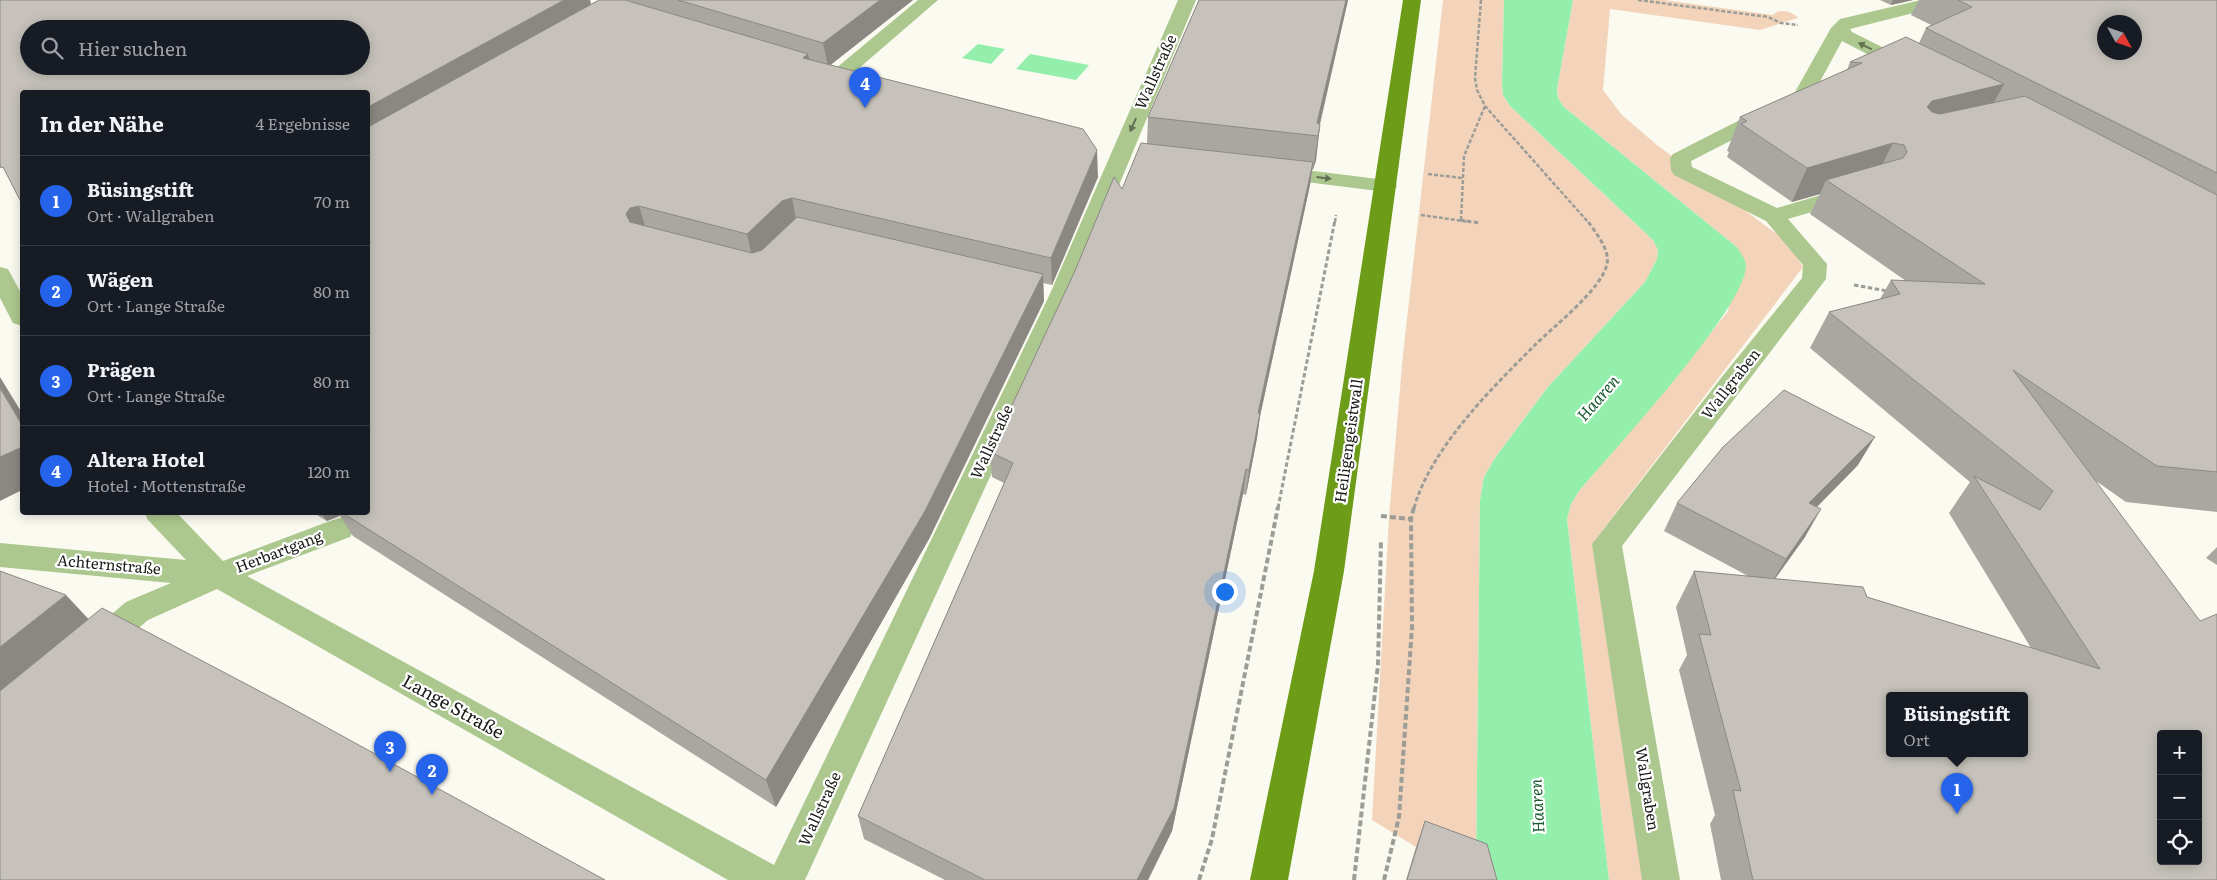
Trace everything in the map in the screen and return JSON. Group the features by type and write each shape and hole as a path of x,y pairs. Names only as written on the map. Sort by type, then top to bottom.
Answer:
{"main road":[{"name":"Heiligengeistwall","path":"1270,880 1329,571 1412,0"}],"street":[{"path":"836,78 929,0"},
{"name":"Wallstraße","path":"786,880 1049,293 1119,155 1188,0"},
{"path":"1814,279 1815,264 1774,216 1682,170 1680,158 1803,96 1840,28 1846,23 1943,0"},
{"path":"1840,28 1846,36 1923,74"},
{"path":"817,72 855,83"},
{"path":"1256,170 1386,186"},
{"path":"1774,216 1868,188"},
{"path":"0,274 20,314"},
{"name":"Wallgraben","path":"1661,880 1607,544 1730,384 1814,279"},
{"name":"Lange Straße","path":"161,515 218,575 764,880"},
{"name":"Herbartgang","path":"75,664 137,611 218,575 340,529"},
{"name":"Achternstraße","path":"0,555 218,575"}],"path":[{"path":"1384,880 1399,817 1412,627 1411,519 1419,491 1442,452 1468,417 1534,346 1592,290 1605,273 1608,261 1606,248 1584,216 1485,106 1477,90 1475,78 1481,0"},
{"path":"1638,0 1768,17 1790,25 1812,24 1840,28"},
{"path":"1461,220 1462,178 1466,150 1485,106"},
{"path":"1424,174 1462,178"},
{"path":"1199,880 1212,839 1342,180"},
{"path":"1419,215 1480,223"},
{"path":"1814,279 1892,291"},
{"path":"1381,516 1411,519"}],"shaded area":[{"path":"1443,0 1504,0 1503,95 1510,106 1653,240 1658,250 1657,259 1645,282 1547,388 1495,458 1484,477 1480,500 1476,869 1416,847 1372,820 1389,517 1403,354"},
{"path":"1573,0 1664,0 1773,15 1785,11 1798,18 1760,30 1610,9 1603,90 1622,115 1657,145 1786,241 1803,267 1595,540 1653,880 1609,880 1567,519 1571,504 1579,491 1686,365 1728,311 1738,248 1564,107 1558,98 1557,89"}],"water":[{"name":"Haaren","path":"1504,0 1573,0 1557,89 1558,98 1564,107 1738,248 1746,265 1740,285 1725,313 1675,379 1579,491 1571,504 1567,519 1609,880 1479,880 1476,869 1480,500 1484,477 1495,458 1547,388 1645,282 1657,259 1658,250 1653,240 1510,106 1503,95"},
{"path":"978,44 1005,49 991,64 962,58"},
{"path":"1030,54 1089,65 1076,80 1016,69"}],"building":[{"path":"0,0 564,0 370,106 370,90 20,90 20,200 3,167 1,168"},
{"path":"599,0 625,0 808,54 803,58 1083,129 1097,150 1051,258 792,198 782,201 747,234 639,206 630,208 626,214 630,222 752,253 762,250 797,217 1043,274 925,511 766,780 346,515 370,515 370,126"},
{"path":"678,0 880,0 823,43"},
{"path":"1199,0 1346,0 1317,123 1320,125 1318,136 1148,117"},
{"path":"1958,0 2217,0 2217,173 1926,28 1972,7"},
{"path":"1906,37 2004,84 1932,101 1927,107 1932,112 1940,114 2025,96 2217,195 2217,472 2157,466 2013,370 2200,621 2217,614 2217,880 1753,880 1733,790 1741,791 1699,634 1711,635 1694,571 1863,587 1867,597 2100,669 1974,476 2040,510 2053,491 1829,312 1900,294 1891,280 1985,284 1826,180 1903,158 1907,152 1904,145 1893,143 1807,168 1741,124 1747,121 1740,117 1862,63 1850,62"},
{"path":"1141,143 1313,162 1258,413 1260,413 1249,470 1246,469 1174,808 1137,880 985,880 858,816 1013,463 990,452 1074,273 1114,177 1122,189"},
{"path":"0,388 20,422 20,448 0,457"},
{"path":"1784,390 1875,437 1809,503 1821,509 1786,559 1677,503 1723,447"},
{"path":"0,571 66,595 0,647"},
{"path":"102,608 284,704 605,880 0,880 0,691"},
{"path":"1425,821 1487,844 1497,880 1407,880"}],"place":[{"name":"Altera Hotel","path":"865,108"},
{"name":"Prägen","path":"390,772"},
{"name":"Wägen","path":"432,795"},
{"name":"Büsingstift","path":"1957,814"}]}
